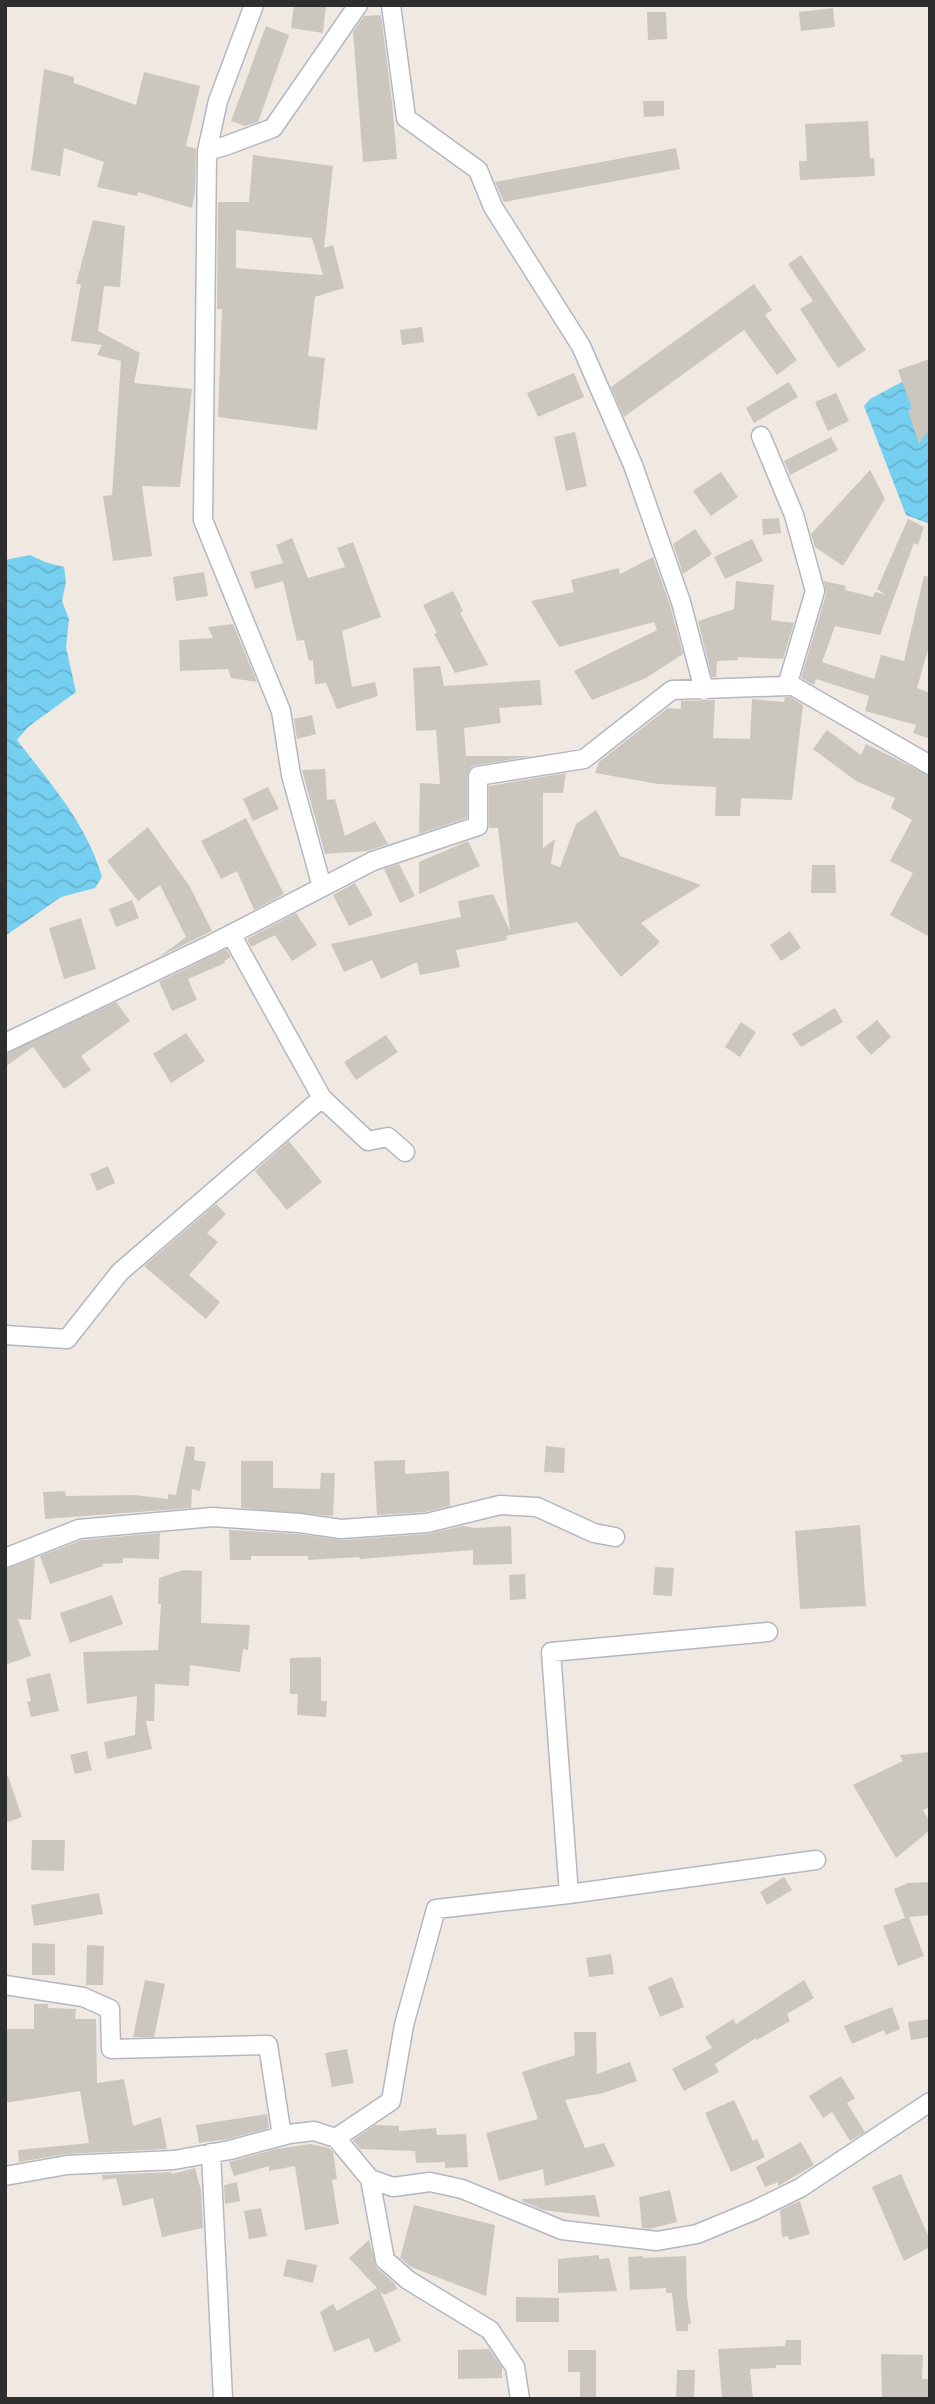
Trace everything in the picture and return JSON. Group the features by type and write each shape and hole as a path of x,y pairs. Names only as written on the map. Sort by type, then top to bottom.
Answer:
{"street":[{"path":"254,5 218,101 207,151 203,520 281,711 291,775 322,887"},
{"path":"207,151 273,128 358,5"},
{"path":"391,5 405,118 478,170 493,207 582,346 633,465 681,602 704,690"},
{"path":"761,436 794,515 815,591 787,687"},
{"path":"5,1043 231,934 373,861 478,826 478,776 584,759 672,690 793,686 930,765"},
{"path":"231,934 322,1098 368,1141 388,1137 405,1152"},
{"path":"5,1335 66,1339 120,1272 322,1098"},
{"path":"5,1558 79,1529 213,1517 341,1529 427,1523 500,1505 537,1507 594,1533 615,1537"},
{"path":"569,1894 551,1652 768,1632"},
{"path":"336,2138 391,2101 404,2025 436,1909 569,1894 816,1860"},
{"path":"5,1985 83,1997 110,2010 111,2049 268,2045 282,2136"},
{"path":"370,2179 393,2187 429,2182 462,2189 562,2230 657,2241 697,2234 800,2188 930,2102"},
{"path":"5,2176 66,2165 174,2160 314,2131 336,2138 370,2179 385,2260 408,2280 490,2330 515,2367 520,2399"},
{"path":"211,2153 223,2399"}],"water":[{"path":"930,367 930,524 906,515 864,406 870,399"},
{"path":"30,555 64,567 66,582 62,601 69,619 66,647 76,692 28,727 17,740 77,822 102,877 95,888 61,897 5,936 5,560"}],"building":[{"path":"294,5 326,5 323,33 291,28"},
{"path":"833,8 835,27 801,31 799,12"},
{"path":"647,12 666,12 667,39 648,40"},
{"path":"381,15 397,159 363,162 353,32 364,16"},
{"path":"266,26 289,35 258,122 245,126 231,121"},
{"path":"44,69 74,77 74,83 136,105 144,72 200,86 186,146 196,149 192,208 138,192 137,196 97,187 104,162 64,148 60,176 31,170"},
{"path":"643,101 664,101 664,116 644,117"},
{"path":"868,121 870,158 874,158 875,176 800,180 799,161 807,161 805,124"},
{"path":"676,148 680,169 504,202 495,182"},
{"path":"253,155 333,166 324,248 333,245 344,288 315,297 308,356 325,358 317,430 218,417 222,309 217,309 218,202 249,202","holes":["236,230 312,238 323,275 236,268"]},
{"path":"93,220 125,226 120,287 104,286 98,331 140,353 134,383 192,389 180,487 142,486 152,556 113,561 103,496 112,495 121,361 97,355 102,345 71,341 81,284 76,284"},
{"path":"801,255 866,350 838,368 800,309 813,301 788,264"},
{"path":"754,284 772,310 765,315 797,360 777,375 744,330 624,417 611,387"},
{"path":"422,327 424,342 402,345 400,330"},
{"path":"930,359 930,428 919,444 908,410 912,409 898,370"},
{"path":"574,373 584,397 538,417 527,393"},
{"path":"789,382 798,397 754,423 746,408"},
{"path":"836,393 849,421 828,431 815,402"},
{"path":"575,432 587,486 566,491 554,437"},
{"path":"831,437 838,450 790,475 784,461"},
{"path":"870,470 885,499 843,566 815,547 811,534"},
{"path":"721,472 738,497 711,516 693,491"},
{"path":"779,518 781,533 763,535 762,519"},
{"path":"908,519 924,527 918,545 914,543 880,635 835,626 822,662 874,679 881,655 904,661 924,576 930,577 930,643 917,688 930,693 930,739 913,733 916,725 865,711 869,696 816,679 814,685 801,678 826,594 824,581 873,597 875,592 886,595 877,589"},
{"path":"695,529 712,554 683,574 673,544"},
{"path":"292,538 308,578 345,567 337,548 353,542 381,617 342,631 352,687 375,682 378,696 337,709 326,683 315,684 313,660 309,661 304,640 297,641 283,581 255,589 250,572 283,563 276,545"},
{"path":"752,539 763,561 725,579 714,557"},
{"path":"653,557 683,654 646,678 592,700 574,671 657,630 654,622 559,647 531,601 574,592 571,580 619,568 620,574"},
{"path":"204,572 208,596 176,601 173,577"},
{"path":"736,581 774,585 771,620 794,623 783,659 738,657 738,660 717,661 716,677 712,677 698,621 734,609"},
{"path":"453,591 463,611 460,613 488,665 455,673 434,634 437,633 423,605"},
{"path":"233,624 257,682 231,678 228,669 180,671 179,640 213,638 208,627"},
{"path":"440,666 444,686 540,680 542,705 499,708 501,723 464,728 466,756 532,756 472,766 467,776 467,818 419,834 420,783 440,784 436,730 416,731 413,668"},
{"path":"785,697 803,705 792,800 741,798 740,816 715,816 716,787 658,784 595,773 599,762 668,708 681,709 681,701 715,700 713,738 750,739 752,699 784,702"},
{"path":"312,715 316,734 297,739 294,719"},
{"path":"827,730 861,755 866,744 930,776 930,937 890,915 913,873 890,861 912,820 891,808 895,798 856,781 813,749"},
{"path":"325,769 327,800 335,799 345,836 375,821 388,844 367,851 325,854 302,770"},
{"path":"566,773 563,793 543,793 543,848 555,839 551,864 560,867 576,824 596,810 620,856 701,885 641,923 660,942 621,977 577,922 506,936 507,940 456,950 460,967 420,975 417,962 381,979 372,960 344,972 331,944 461,917 458,901 493,894 510,931 498,828 489,828 489,786"},
{"path":"268,787 279,809 253,821 243,799"},
{"path":"246,818 284,894 254,910 237,871 221,879 201,841"},
{"path":"148,827 190,887 212,931 159,957 186,937 160,885 138,901 107,861"},
{"path":"468,841 480,866 419,894 419,862"},
{"path":"399,864 415,896 400,903 384,869"},
{"path":"812,865 835,865 836,893 811,893"},
{"path":"355,883 373,915 349,926 333,895"},
{"path":"132,900 139,918 116,927 109,909"},
{"path":"296,913 317,945 292,961 275,935 251,947 247,939"},
{"path":"81,918 96,969 64,979 49,928"},
{"path":"790,931 801,948 781,961 770,945"},
{"path":"226,949 231,957 224,961 225,963 188,979 197,1000 172,1011 159,982"},
{"path":"116,1002 130,1021 81,1056 91,1070 64,1089 33,1047 5,1067 5,1054"},
{"path":"835,1008 843,1022 801,1047 792,1034"},
{"path":"877,1020 891,1037 871,1055 856,1037"},
{"path":"741,1022 756,1032 740,1057 725,1047"},
{"path":"186,1033 205,1061 171,1083 153,1054"},
{"path":"386,1035 398,1052 356,1080 344,1062"},
{"path":"289,1141 322,1182 287,1210 255,1171"},
{"path":"108,1166 115,1183 97,1191 90,1174"},
{"path":"216,1204 226,1214 207,1233 218,1242 189,1275 220,1302 206,1319 144,1266"},
{"path":"186,1446 195,1447 194,1460 206,1462 200,1491 192,1489 191,1508 45,1519 43,1492 65,1491 66,1496 135,1495 168,1499 168,1494 176,1495"},
{"path":"546,1446 565,1448 564,1473 544,1472"},
{"path":"405,1460 405,1474 449,1471 450,1506 425,1512 377,1515 374,1461"},
{"path":"241,1461 273,1461 273,1488 320,1489 321,1473 335,1473 333,1516 241,1508"},
{"path":"860,1525 866,1606 800,1609 795,1531"},
{"path":"463,1526 511,1526 512,1564 473,1565 473,1550 360,1559 308,1560 308,1556 251,1556 251,1560 230,1560 229,1530 342,1540 428,1534"},
{"path":"160,1533 159,1559 123,1558 123,1563 102,1564 103,1566 50,1584 40,1556 82,1540"},
{"path":"35,1558 31,1620 18,1619 31,1656 5,1665 5,1569"},
{"path":"655,1567 674,1568 672,1596 653,1595"},
{"path":"183,1570 202,1571 201,1623 250,1625 248,1650 243,1649 240,1672 190,1665 189,1686 155,1684 154,1721 146,1721 152,1749 107,1759 104,1742 135,1735 137,1696 87,1704 83,1652 158,1650 161,1604 158,1604 159,1578"},
{"path":"525,1574 526,1599 510,1600 509,1575"},
{"path":"112,1595 123,1624 70,1643 60,1613"},
{"path":"321,1657 321,1701 327,1701 326,1717 297,1715 298,1694 290,1694 290,1658"},
{"path":"50,1673 59,1711 31,1717 26,1679"},
{"path":"87,1751 92,1770 75,1774 70,1755"},
{"path":"930,1752 930,1807 923,1810 930,1822 930,1830 896,1858 853,1785 903,1761 900,1755"},
{"path":"5,1776 8,1776 22,1817 5,1823"},
{"path":"32,1840 65,1840 64,1871 31,1870"},
{"path":"784,1877 792,1890 767,1905 760,1892"},
{"path":"930,1882 930,1915 909,1917 924,1956 898,1966 883,1926 905,1918 894,1889 908,1883"},
{"path":"99,1893 103,1914 34,1926 31,1905"},
{"path":"32,1943 55,1944 55,1975 32,1975"},
{"path":"87,1945 104,1946 103,1985 86,1985"},
{"path":"611,1954 614,1974 589,1977 586,1958"},
{"path":"672,1977 684,2007 660,2017 648,1987"},
{"path":"145,1980 165,1984 154,2037 133,2037"},
{"path":"804,1980 814,1998 787,2014 790,2021 757,2040 756,2038 715,2064 719,2072 684,2091 672,2069 712,2048 705,2037 733,2019 736,2024"},
{"path":"34,2004 48,2004 48,2008 76,2009 75,2019 96,2019 97,2083 124,2079 133,2126 161,2117 167,2149 66,2154 19,2162 18,2150 89,2143 80,2091 5,2103 5,2029 34,2029"},
{"path":"892,2007 900,2029 886,2035 884,2030 852,2044 844,2026"},
{"path":"930,2019 930,2037 911,2040 908,2022"},
{"path":"574,2032 596,2032 597,2074 630,2062 637,2081 603,2093 565,2100 585,2148 604,2143 615,2166 545,2186 543,2169 499,2181 486,2133 538,2119 522,2072 575,2055"},
{"path":"347,2049 354,2083 332,2087 325,2053"},
{"path":"841,2076 855,2098 847,2103 865,2132 850,2141 832,2112 823,2118 809,2096"},
{"path":"734,2100 753,2141 757,2139 765,2157 731,2172 705,2113"},
{"path":"267,2114 269,2128 228,2139 199,2143 196,2125"},
{"path":"375,2125 399,2126 399,2131 436,2128 437,2135 466,2134 468,2167 445,2168 445,2162 416,2163 415,2151 360,2149 353,2140"},
{"path":"801,2142 814,2165 778,2186 778,2182 765,2187 756,2167"},
{"path":"310,2144 329,2148 333,2152 337,2179 332,2180 339,2224 305,2230 295,2166 269,2171 269,2166 234,2176 229,2162 276,2149"},
{"path":"195,2168 201,2190 203,2228 162,2237 153,2198 123,2206 116,2178 103,2180 102,2175 172,2174"},
{"path":"901,2174 930,2240 930,2247 904,2261 872,2187"},
{"path":"237,2182 240,2201 225,2204 224,2185"},
{"path":"670,2190 677,2222 649,2229 642,2228 639,2197"},
{"path":"595,2195 600,2217 543,2210 522,2201 522,2199"},
{"path":"800,2201 810,2234 789,2240 788,2236 782,2237 780,2210"},
{"path":"414,2205 495,2225 486,2296 411,2267 400,2258"},
{"path":"261,2208 267,2236 249,2239 244,2211"},
{"path":"369,2240 377,2268 397,2289 384,2295 380,2291 401,2341 375,2353 369,2338 334,2352 320,2312 333,2304 337,2311 377,2288 349,2258"},
{"path":"599,2255 599,2259 609,2258 617,2291 558,2293 558,2259"},
{"path":"686,2256 691,2324 688,2324 688,2331 676,2331 672,2293 666,2293 666,2288 630,2290 628,2257"},
{"path":"287,2259 317,2265 313,2283 283,2276"},
{"path":"516,2297 559,2298 559,2322 516,2322"},
{"path":"786,2340 801,2340 801,2365 750,2369 753,2399 722,2399 718,2349 785,2346"},
{"path":"489,2349 502,2367 502,2378 458,2379 458,2350"},
{"path":"568,2350 596,2350 596,2399 580,2399 580,2372 568,2372"},
{"path":"881,2354 923,2355 922,2379 930,2379 930,2399 882,2399"},
{"path":"677,2370 695,2370 694,2399 676,2398"}]}
